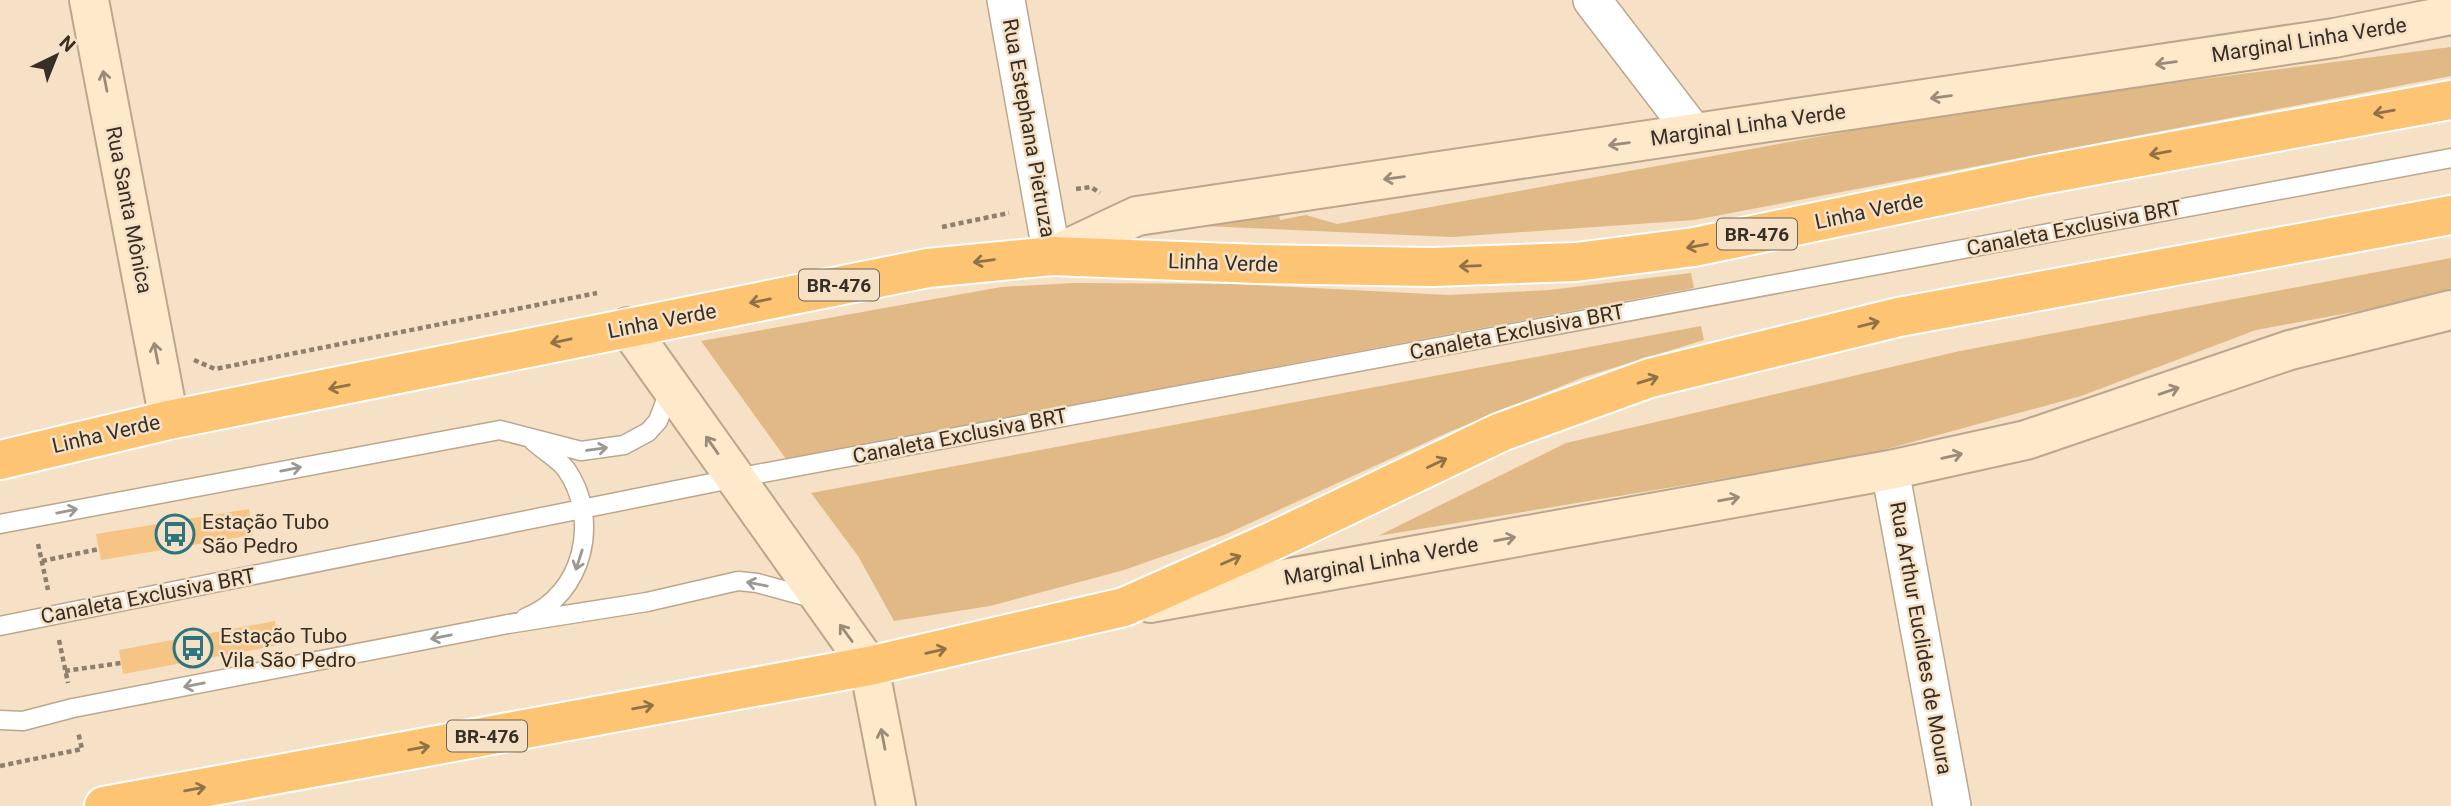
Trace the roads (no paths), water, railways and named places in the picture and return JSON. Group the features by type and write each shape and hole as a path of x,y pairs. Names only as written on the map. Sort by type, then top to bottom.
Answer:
{"highway":[{"name":"Linha Verde","path":"0,460 169,420 928,268 1052,256 1432,267 1576,262 1694,247 2042,175 2451,100"},
{"name":"BR-476","path":"104,806 869,666 1124,607 1275,540 1502,432 1650,379 1899,317 2451,215"}],"main road":[{"name":"Rua Santa Mônica","path":"89,0 169,420"},
{"name":"Marginal Linha Verde","path":"1052,256 1137,216 2334,38 2451,15"},
{"name":"Marginal Linha Verde","path":"1124,607 1890,470 2026,440 2290,350 2451,310"},
{"path":"628,327 869,666 896,806"}],"street":[{"name":"Rua Estephana Pietruza","path":"1006,0 1052,256"},
{"path":"1592,0 1694,133"},
{"name":"Rua Arthur Euclides de Moura","path":"1890,470 1952,806"}],"lane":[{"name":"Canaleta Exclusiva BRT","path":"0,626 736,478 2451,158"},
{"path":"0,523 500,430 581,451 624,445 648,432 657,421 671,386"},
{"path":"508,624 537,613 560,594 576,569 584,540 584,510 565,468 530,439"},
{"path":"0,720 23,721 73,708 508,624 647,602 738,581 757,583 823,601"}],"place":[{"name":"Estação Tubo São Pedro","path":"175,534"},
{"name":"Estação Tubo Vila São Pedro","path":"193,648"}]}
